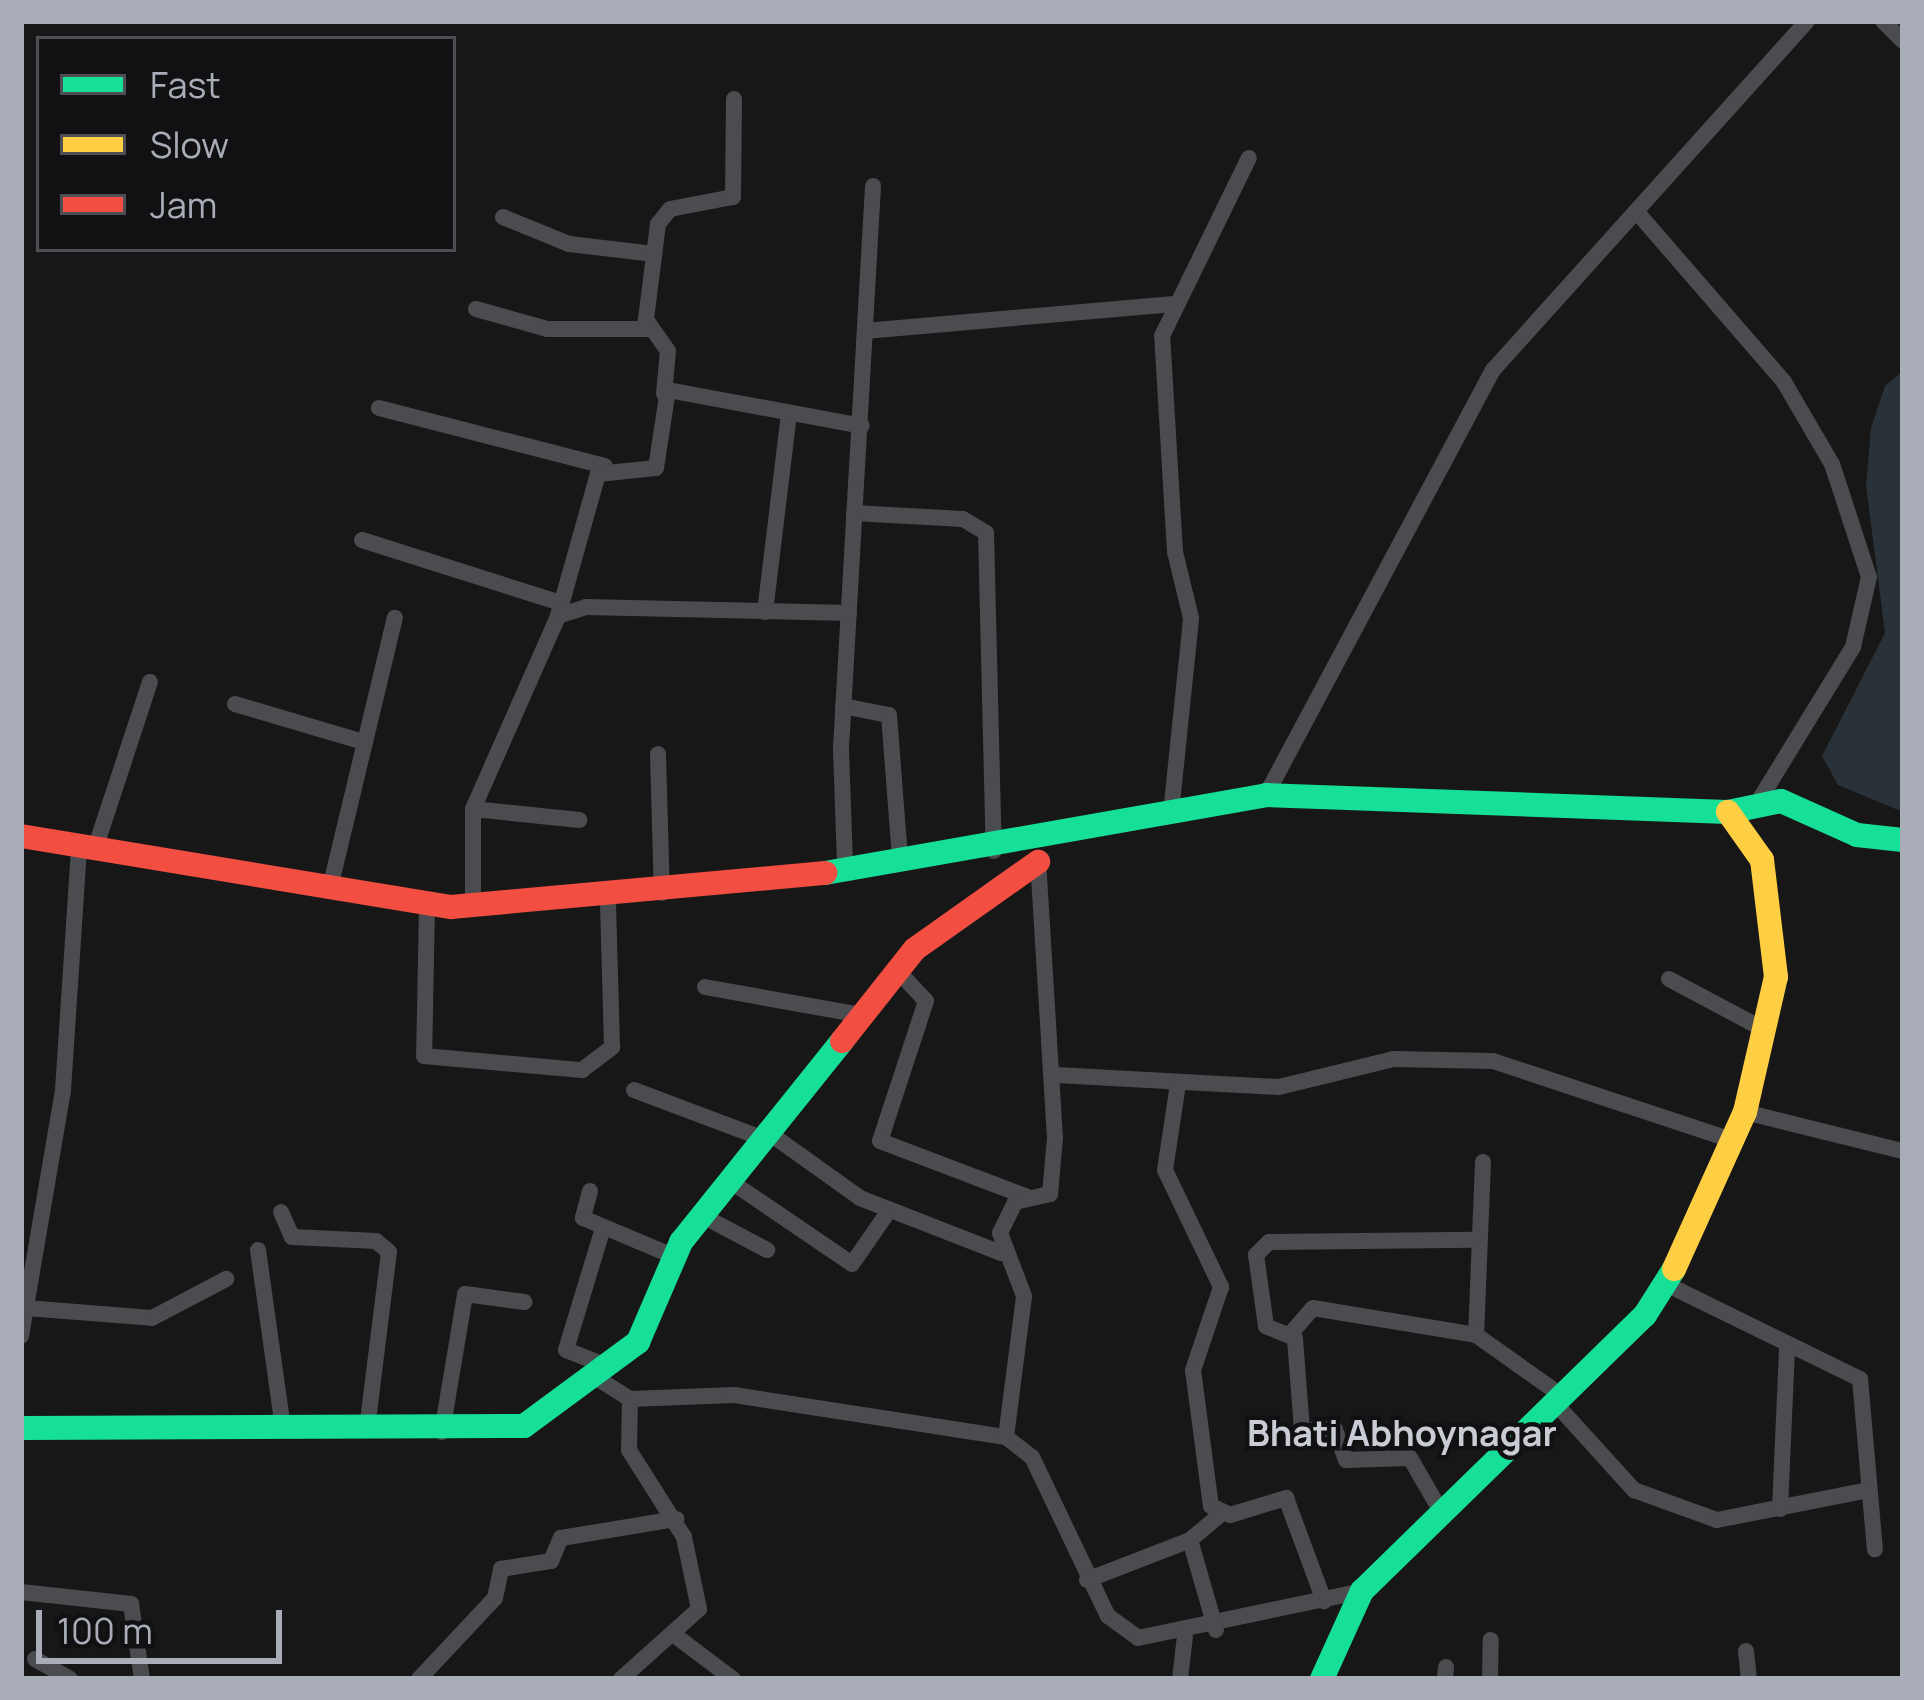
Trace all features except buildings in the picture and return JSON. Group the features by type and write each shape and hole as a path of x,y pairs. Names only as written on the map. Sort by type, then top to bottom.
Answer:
{"street":[{"path":"1266,795 1457,425 1636,211 1807,21"},
{"path":"1883,21 1903,41"},
{"path":"379,408 605,466 656,468 668,351 649,329 654,254 670,209 733,197 734,99"},
{"path":"1171,813 1191,618 1161,353 1174,304 1249,158"},
{"path":"845,864 843,706 873,186"},
{"path":"1636,211 1784,382 1832,464 1870,578 1852,647 1756,805"},
{"path":"503,217 569,244 654,254"},
{"path":"865,331 1174,304"},
{"path":"476,308 547,329 649,329"},
{"path":"664,394 862,426"},
{"path":"765,612 789,413"},
{"path":"473,906 473,809 559,609 605,466"},
{"path":"854,513 963,519 986,533 994,851"},
{"path":"362,540 559,609 849,613"},
{"path":"330,888 360,741 395,618"},
{"path":"21,1336 63,1090 87,851 151,682"},
{"path":"235,704 360,741"},
{"path":"843,706 889,715 899,858"},
{"path":"658,754 662,892"},
{"path":"21,1428 442,1432 524,1426 638,1342 673,1256 762,1134 939,924 1038,853 1171,813 1266,795 1728,812 1756,805 1805,805 1857,836 1903,840"},
{"path":"473,809 579,820"},
{"path":"1322,1679 1362,1591 1439,1508 1558,1400 1668,1285 1735,1141 1767,1031 1771,894 1728,812"},
{"path":"21,836 427,906 608,900 899,858 1038,853"},
{"path":"1006,1437 1024,1296 1001,1253 1009,1208 1038,1201 1052,1187 1056,1075 1038,853"},
{"path":"427,906 424,1056 582,1070 612,1047 608,900"},
{"path":"898,970 926,1001 880,1141 1038,1201"},
{"path":"1669,979 1767,1031"},
{"path":"705,987 860,1016"},
{"path":"1056,1075 1279,1087 1394,1059 1493,1061 1735,1141"},
{"path":"1178,1084 1165,1170 1221,1287 1193,1370 1219,1516"},
{"path":"634,1090 762,1134 888,1212 1001,1253"},
{"path":"1745,1112 1903,1151"},
{"path":"1476,1336 1474,1240 1483,1162"},
{"path":"727,1179 853,1264 888,1212"},
{"path":"590,1191 583,1218 673,1256"},
{"path":"280,1211 292,1237 386,1243 367,1429"},
{"path":"701,1214 767,1250"},
{"path":"603,1228 566,1350 600,1371 630,1399 734,1395 1006,1437 1032,1457 1087,1580 1121,1630 1185,1636 1362,1591"},
{"path":"1292,1331 1266,1326 1259,1246 1474,1240"},
{"path":"258,1250 283,1429"},
{"path":"26,1308 152,1318 226,1279"},
{"path":"1668,1285 1787,1350 1860,1379 1875,1549"},
{"path":"442,1432 466,1294 524,1302"},
{"path":"1439,1508 1409,1458 1346,1460 1334,1429 1302,1430 1292,1331 1313,1308 1476,1336 1558,1400 1643,1495 1717,1520 1868,1490"},
{"path":"1780,1509 1787,1350"},
{"path":"621,1679 699,1609 676,1519 629,1450 630,1399"},
{"path":"1087,1580 1190,1540 1219,1516 1286,1498 1324,1600"},
{"path":"419,1679 495,1598 501,1569 550,1562 561,1538 676,1519"},
{"path":"1190,1540 1216,1630"},
{"path":"21,1592 131,1604 142,1679"},
{"path":"673,1634 733,1679"},
{"path":"1180,1679 1185,1636"},
{"path":"1490,1679 1491,1640"},
{"path":"1746,1651 1749,1679"},
{"path":"35,1658 70,1679"}],"shaded area":[{"path":"1903,371 1903,812 1838,785 1822,756 1885,633 1866,485 1871,428 1885,386"}],"traffic: fast":[{"path":"825,873 1266,795 1728,812 1781,801 1857,835 1903,840"},
{"path":"21,1428 524,1426 638,1342 681,1242 842,1041"},
{"path":"1322,1679 1362,1591 1645,1315 1674,1269"}],"traffic: slow":[{"path":"1674,1269 1745,1112 1776,977 1762,860 1728,812"}],"traffic: jam":[{"path":"21,836 451,907 825,873"},
{"path":"842,1041 915,949 1038,862"}],"district":[{"name":"Bhati Abhoynagar","path":"1402,1433"}]}
